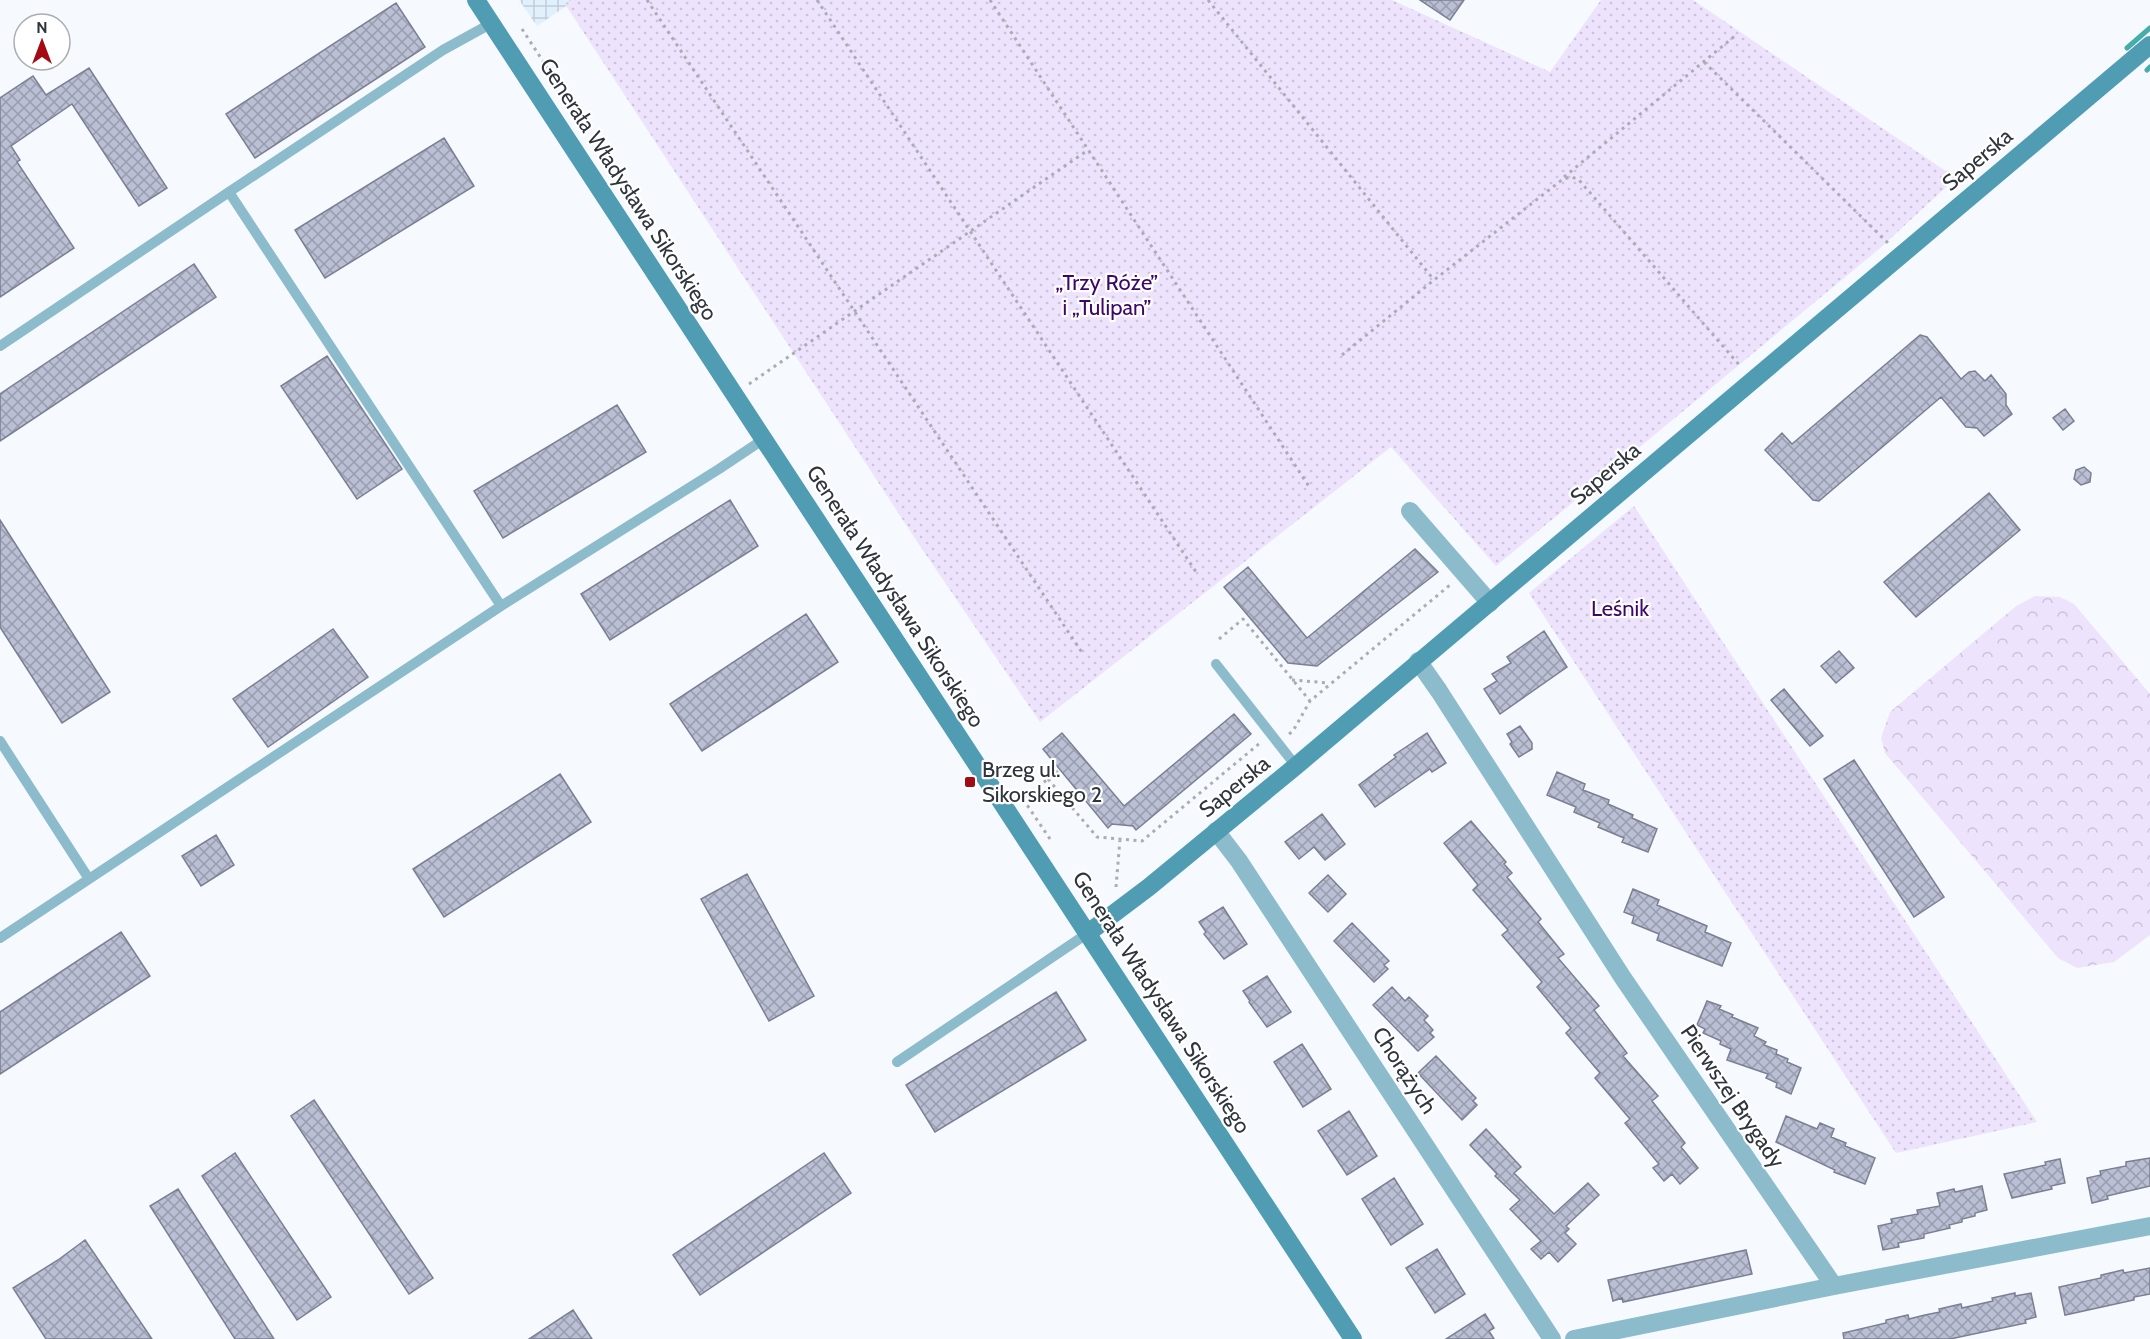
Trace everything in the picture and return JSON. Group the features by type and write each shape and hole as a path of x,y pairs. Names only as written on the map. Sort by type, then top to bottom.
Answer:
{"main road":[{"name":"Generała Władysława Sikorskiego","path":"476,0 1353,1339"},
{"name":"Saperska","path":"1088,933 1149,887 1296,766 2150,45"}],"street":[{"path":"1410,512 1490,603"},
{"name":"Pierwszej Brygady","path":"1418,661 1623,978 1834,1286"},
{"name":"Chorążych","path":"1216,831 1239,861 1554,1339"},
{"path":"1574,1339 1834,1286 2150,1226"}],"lane":[{"path":"0,346 443,50 492,23"},
{"path":"229,192 501,606"},
{"path":"0,938 501,606 719,470 764,439"},
{"path":"1216,664 1296,766"},
{"path":"0,741 89,879"},
{"path":"897,1062 1088,933"}],"path":[{"path":"646,0 1083,654"},
{"path":"817,0 1196,572"},
{"path":"990,0 1310,488"},
{"path":"1208,0 1434,280"},
{"path":"1342,355 1563,178 1736,35"},
{"path":"1704,62 1900,255"},
{"path":"735,394 1088,150"},
{"path":"1563,178 1572,177 1579,180 1752,380"},
{"path":"1048,779 1097,837 1142,841 1275,738 1293,731 1310,701 1464,573"},
{"path":"1219,639 1243,619 1310,701"},
{"path":"1292,680 1331,683"},
{"path":"1050,839 1023,799 1059,770"},
{"path":"1116,887 1120,839"}],"shaded area":[{"path":"519,0 575,0 537,26"}],"green space":[{"name":"„Trzy Róże” i „Tulipan”","path":"571,0 1392,0 1550,72 1601,0 1693,0 1956,178 1879,249 1496,566 1391,447 1040,722 916,540 565,4"},
{"name":"Leśnik","path":"1634,506 2037,1122 1896,1153 1542,613 1529,593"},
{"path":"2035,596 2060,597 2074,604 2150,694 2150,935 2114,962 2077,968 2058,958 1885,753 1881,738 1890,712 2015,607"}],"building":[{"path":"1420,0 1464,0 1450,20"},
{"path":"396,3 425,47 255,158 226,114"},
{"path":"89,68 167,188 139,206 72,104 11,146 20,160 17,162 74,248 0,297 0,98 33,76 46,95"},
{"path":"444,138 474,186 325,278 295,230"},
{"path":"194,264 216,297 0,441 0,394"},
{"path":"1920,335 1927,337 1961,379 1969,372 1975,371 1985,381 1991,375 2006,394 2006,405 2012,414 1984,436 1977,428 1966,427 1941,397 1819,501 1813,500 1765,450 1782,433 1792,444"},
{"path":"327,356 402,469 357,499 281,386"},
{"path":"617,405 646,452 503,538 474,491"},
{"path":"2065,409 2074,421 2063,430 2053,418"},
{"path":"2084,467 2091,473 2090,482 2081,485 2074,479 2076,470"},
{"path":"1989,493 2020,530 1916,617 1884,582"},
{"path":"730,500 758,546 610,640 581,594"},
{"path":"0,520 110,692 62,723 0,627"},
{"path":"1415,549 1438,572 1317,666 1288,663 1224,587 1248,567 1307,638"},
{"path":"806,614 838,662 702,751 670,704"},
{"path":"333,629 368,677 268,747 233,699"},
{"path":"1544,631 1567,667 1500,714 1484,689 1497,681 1492,674 1511,663 1507,657"},
{"path":"1839,651 1854,668 1836,683 1821,666"},
{"path":"1784,689 1823,736 1810,746 1771,700"},
{"path":"1234,714 1251,734 1136,830 1133,826 1112,824 1108,828 1043,749 1062,733 1124,806"},
{"path":"1520,726 1532,743 1532,749 1519,757 1510,744 1512,742 1507,734"},
{"path":"1427,733 1446,763 1432,772 1430,769 1375,807 1359,785 1396,757 1394,755"},
{"path":"1854,760 1944,897 1914,917 1824,779"},
{"path":"1557,772 1585,784 1583,790 1609,800 1608,804 1657,829 1648,852 1622,842 1624,838 1598,827 1600,823 1574,812 1576,807 1547,795"},
{"path":"560,774 591,822 444,917 413,869"},
{"path":"1322,814 1345,844 1325,860 1314,847 1299,859 1285,842"},
{"path":"1471,821 1506,862 1504,864 1512,873 1507,877 1541,919 1538,922 1564,954 1558,958 1599,1006 1594,1010 1627,1053 1623,1056 1658,1096 1652,1101 1685,1143 1681,1147 1698,1168 1680,1184 1672,1174 1664,1181 1653,1168 1659,1164 1625,1123 1630,1119 1595,1078 1600,1073 1566,1033 1571,1028 1537,987 1542,982 1502,935 1508,930 1473,890 1478,885 1444,843"},
{"path":"216,835 234,865 201,886 182,856"},
{"path":"747,874 814,996 769,1021 701,899"},
{"path":"1328,875 1346,894 1328,912 1309,893"},
{"path":"1633,889 1659,900 1657,905 1707,926 1705,932 1731,943 1722,966 1657,940 1659,934 1632,923 1634,916 1624,912"},
{"path":"1223,907 1247,944 1224,959 1204,934 1206,932 1199,922"},
{"path":"1352,923 1389,961 1384,965 1388,969 1374,982 1334,941"},
{"path":"121,932 150,976 0,1074 0,1012"},
{"path":"1267,976 1291,1012 1267,1027 1243,991"},
{"path":"1392,987 1405,1001 1409,997 1428,1016 1424,1020 1433,1030 1430,1033 1434,1037 1418,1051 1373,1005"},
{"path":"1056,992 1086,1040 935,1132 906,1085"},
{"path":"1707,1001 1721,1006 1719,1009 1733,1015 1732,1017 1758,1028 1754,1036 1766,1042 1764,1045 1777,1050 1776,1054 1788,1059 1787,1062 1801,1068 1791,1094 1776,1087 1777,1083 1766,1078 1768,1074 1727,1060 1731,1049 1720,1044 1721,1041 1703,1033 1705,1029 1697,1025"},
{"path":"1302,1044 1331,1089 1303,1107 1274,1062"},
{"path":"1436,1056 1476,1098 1473,1101 1477,1105 1462,1120 1418,1073"},
{"path":"314,1100 433,1278 409,1294 291,1116"},
{"path":"1349,1111 1377,1156 1347,1175 1318,1131"},
{"path":"1786,1116 1817,1129 1820,1123 1834,1129 1831,1137 1846,1143 1845,1146 1875,1158 1865,1184 1834,1172 1835,1170 1776,1142"},
{"path":"1486,1129 1521,1167 1514,1173 1554,1214 1588,1183 1599,1195 1566,1226 1569,1229 1565,1233 1576,1244 1558,1262 1549,1252 1541,1259 1531,1249 1541,1241 1510,1209 1520,1200 1495,1176 1497,1174 1470,1145"},
{"path":"235,1153 331,1297 297,1320 202,1176"},
{"path":"824,1153 851,1193 700,1295 673,1255"},
{"path":"2150,1158 2150,1186 2107,1196 2108,1199 2092,1203 2087,1178 2101,1175 2100,1171 2126,1166 2126,1162"},
{"path":"2060,1159 2065,1183 2051,1186 2052,1189 2012,1198 2004,1174 2046,1165 2045,1162"},
{"path":"1394,1178 1423,1224 1391,1245 1362,1199"},
{"path":"1982,1186 1987,1210 1962,1219 1962,1222 1949,1225 1950,1228 1924,1234 1924,1238 1898,1243 1899,1247 1883,1250 1878,1226 1892,1223 1891,1219 1918,1214 1917,1210 1940,1206 1937,1193"},
{"path":"178,1189 274,1339 235,1339 150,1206"},
{"path":"85,1240 152,1339 46,1339 13,1288"},
{"path":"1437,1249 1465,1294 1435,1313 1406,1268"},
{"path":"1746,1250 1752,1274 1623,1302 1622,1298 1613,1301 1608,1280"},
{"path":"2150,1268 2150,1294 2134,1297 2134,1300 2065,1315 2059,1287 2101,1278 2101,1275 2123,1270 2124,1273"},
{"path":"2015,1293 2015,1296 2031,1293 2036,1317 2025,1320 2026,1323 1950,1339 1844,1339 1843,1333 1886,1323 1886,1320 1908,1315 1909,1319 1940,1312 1939,1309 1961,1304 1962,1308"},
{"path":"573,1310 592,1339 529,1339"},
{"path":"1485,1314 1494,1328 1489,1331 1494,1339 1446,1339"}],"waterway":[{"path":"2127,48 2150,28"},
{"path":"2147,70 2150,67"}],"place":[{"name":"Brzeg ul. Sikorskiego 2","path":"970,782"}]}
